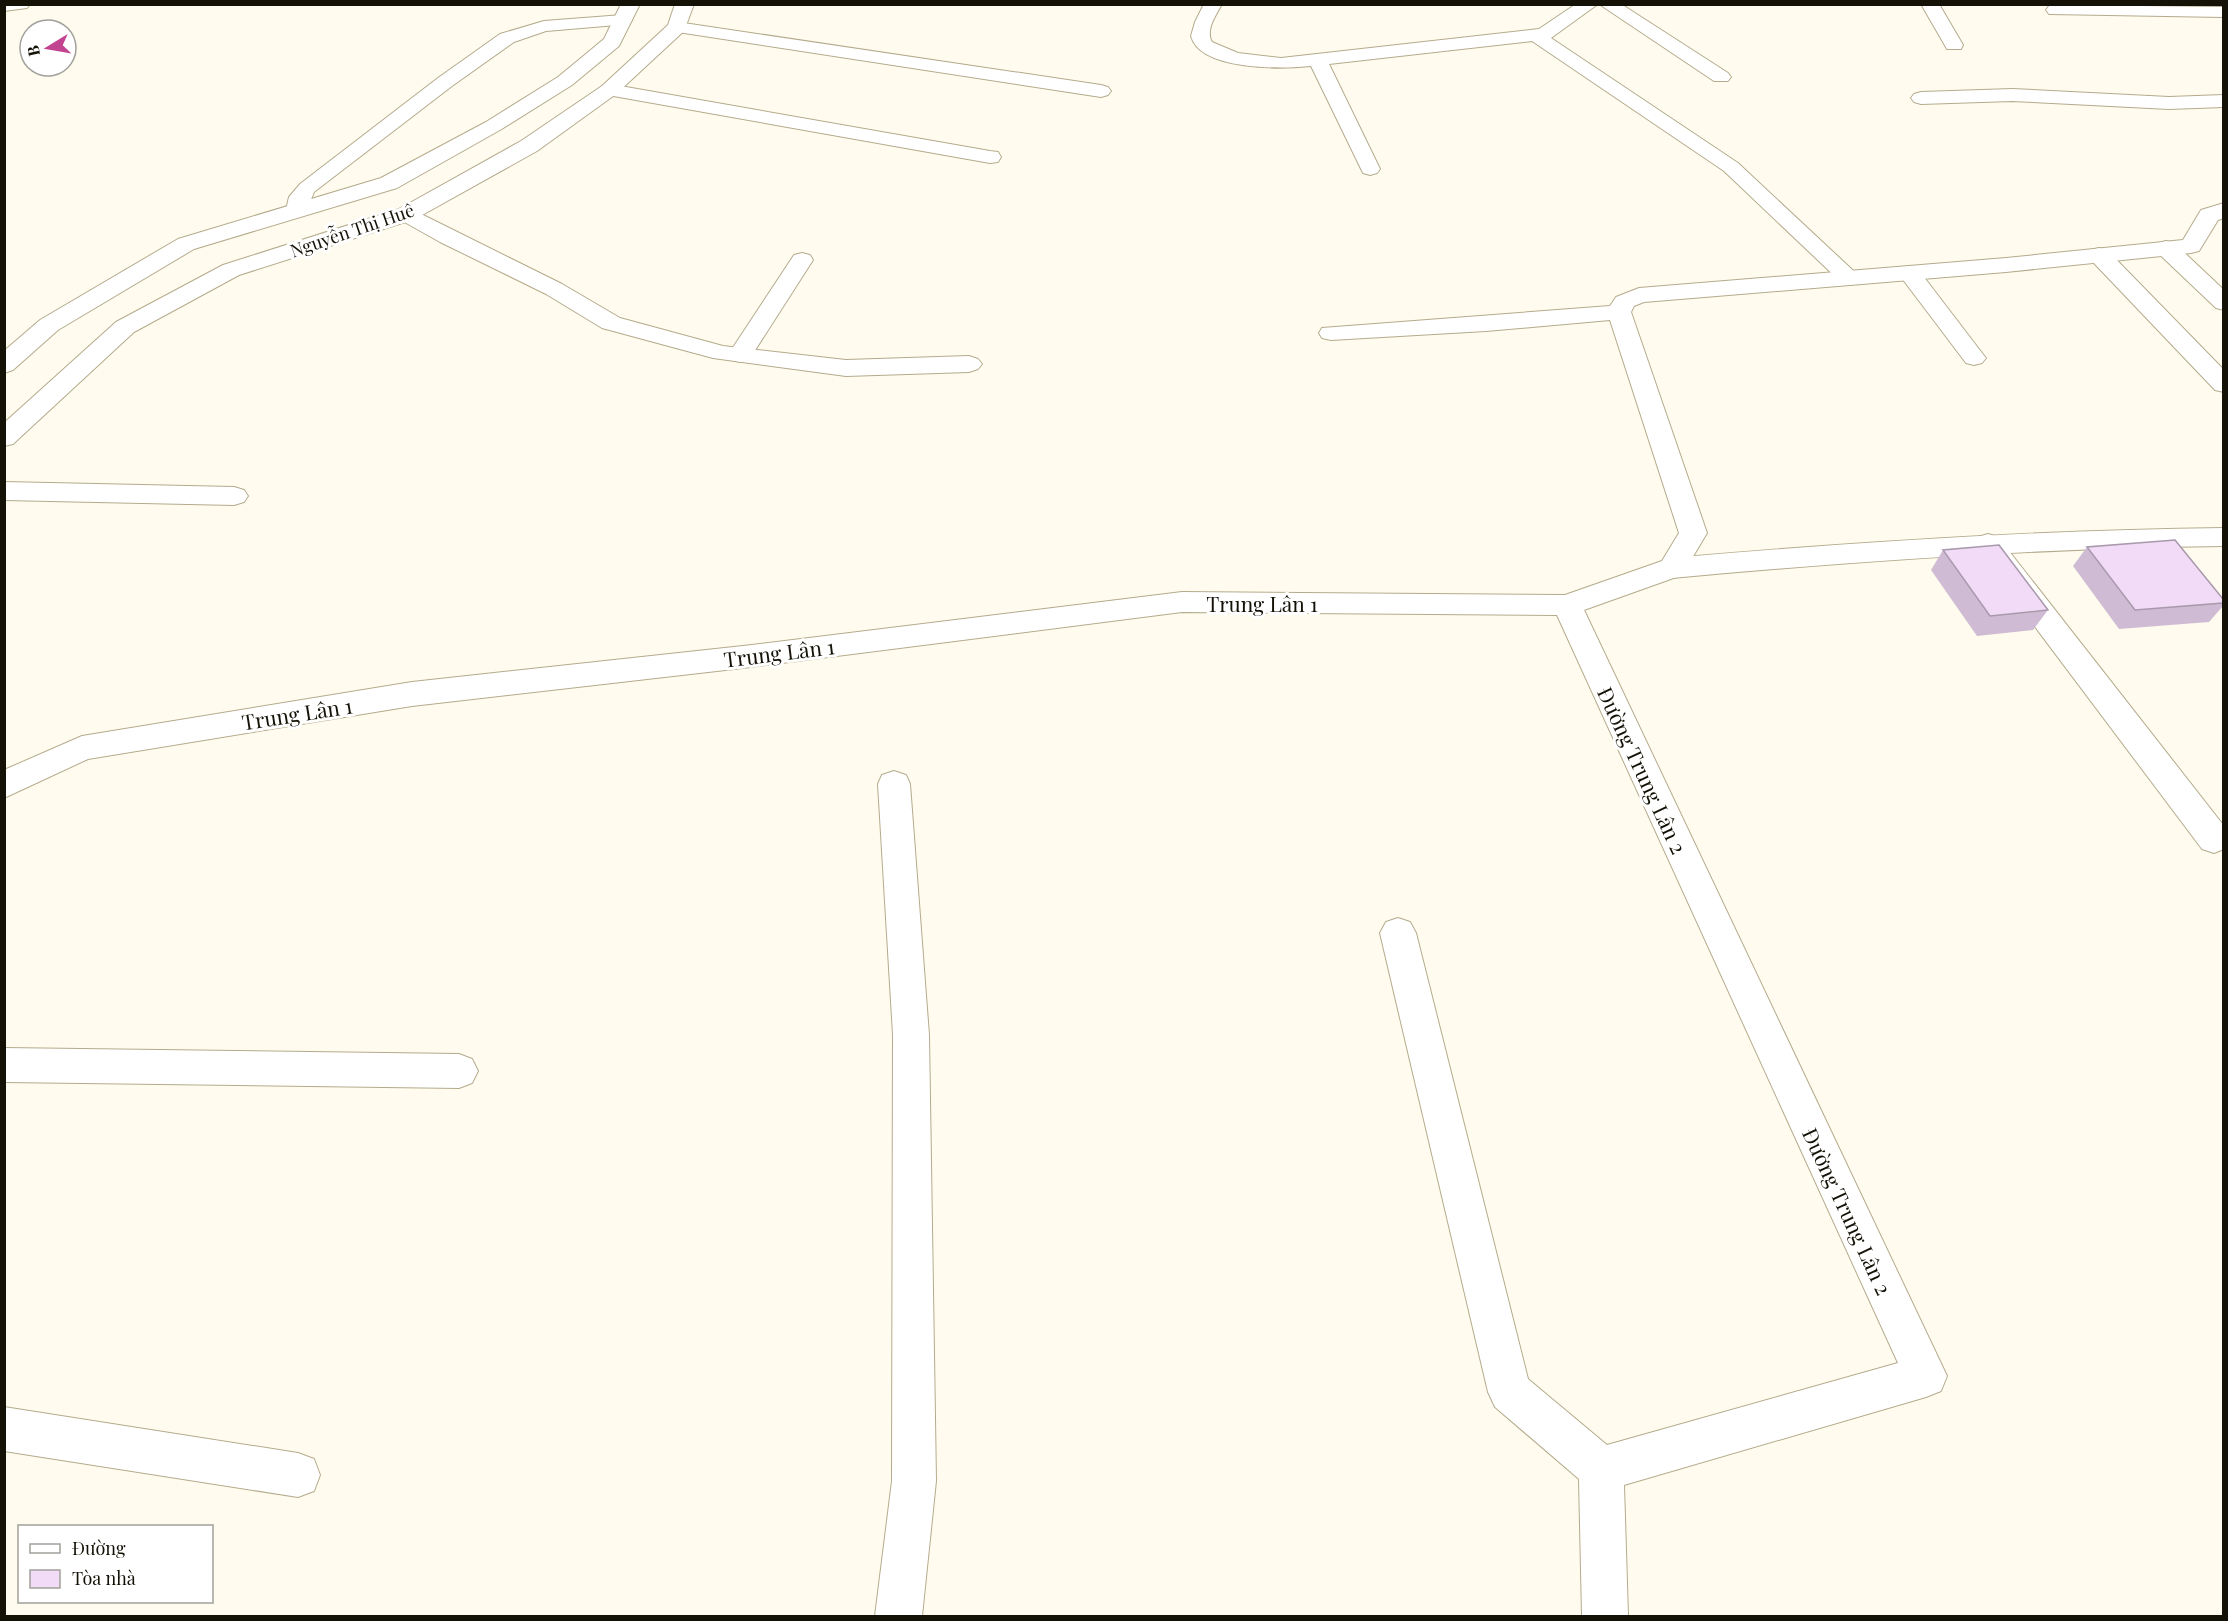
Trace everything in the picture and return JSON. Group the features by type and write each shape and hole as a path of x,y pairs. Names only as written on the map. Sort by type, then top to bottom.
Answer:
{"street":[{"name":"Nguyễn Thị Huê","path":"4,438 125,327 231,270 407,214 529,146 609,90 677,27 685,4"},
{"name":"Nguyễn Thị Huê","path":"4,365 49,325 186,244 389,183 493,126 565,81 612,42 627,12"},
{"path":"609,90 990,157"},
{"path":"1672,568 1693,533 1619,312 1624,302 1639,295 1909,273 2191,246 2209,215 2223,210"},
{"path":"407,214 448,237 554,289 610,323 722,353 846,368 969,364"},
{"path":"1331,333 1486,324 1619,312"},
{"path":"4,492 234,496"},
{"path":"1988,544 2214,839"},
{"name":"Trung Lân 1","path":"4,785 82,748 412,694 754,655 1182,602 1567,605 1672,568"},
{"name":"Đường Trung Lân 2","path":"1567,605 1926,1376 1601,1469"},
{"path":"894,784 911,1035 914,1434 914,1481 899,1617"},
{"path":"1398,933 1510,1392 1601,1469 1605,1617"},
{"path":"4,1065 459,1071"},
{"path":"4,1429 298,1474"}],"lane":[{"path":"4,6 21,4"},
{"path":"1213,4 1200,35 1201,41 1207,46 1245,60 1265,64 1544,34 1589,4"},
{"path":"1608,4 1721,77"},
{"path":"1930,4 1953,45"},
{"path":"2055,10 2223,12"},
{"path":"297,210 300,197 308,188 445,82 507,38 544,26 627,12"},
{"path":"677,27 1101,91"},
{"path":"1535,35 1731,167 1850,278"},
{"path":"1317,60 1370,169"},
{"path":"1922,98 2012,95 2169,103 2223,101"},
{"path":"2166,248 2223,303"},
{"path":"2099,255 2223,385"},
{"path":"740,355 802,260"},
{"path":"1909,273 1974,358"},
{"path":"1672,568 1873,550 2138,537 2223,537"}],"building":[{"path":"2175,540 2223,599 2223,603 2135,610 2087,547"},
{"path":"1999,545 2048,610 1990,616 1943,550"}]}
